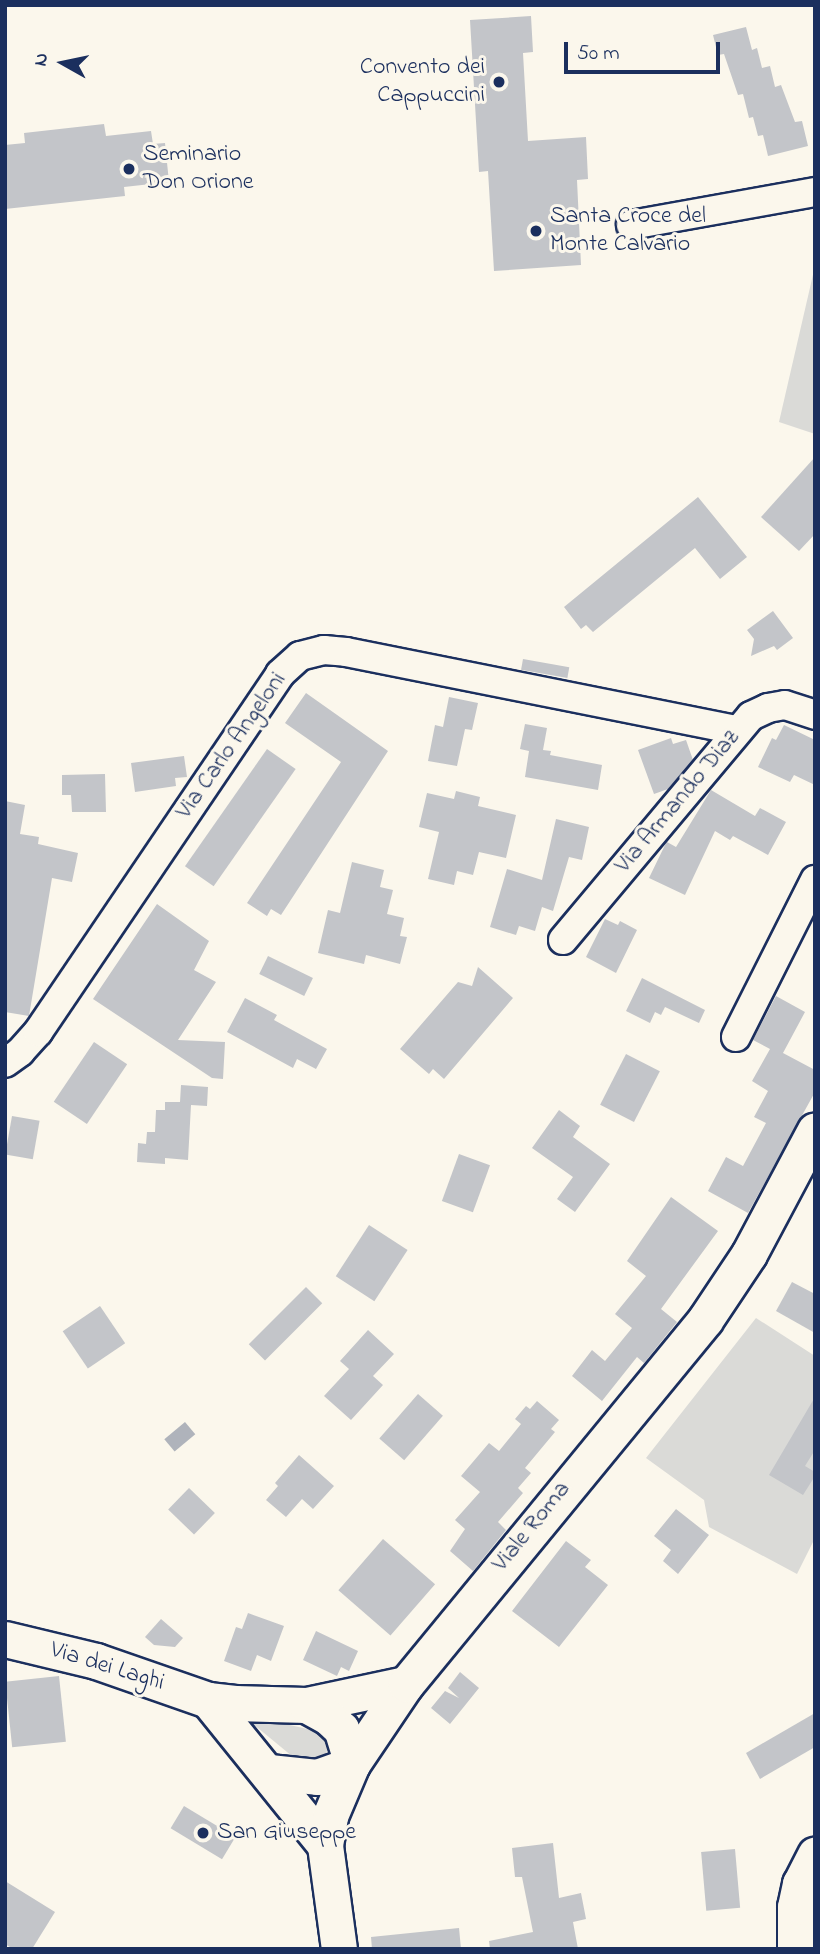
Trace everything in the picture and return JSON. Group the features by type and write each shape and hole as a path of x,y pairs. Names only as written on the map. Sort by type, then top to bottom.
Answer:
{"main road":[{"name":"Viale Roma","path":"339,1949 325,1844 330,1816 352,1764 406,1684 705,1320 749,1254 815,1130"},
{"name":"Via dei Laghi","path":"5,1639 96,1661 208,1700 263,1706 306,1705 406,1684"},
{"path":"208,1700 325,1844"},
{"path":"269,1773 317,1777 352,1764 341,1729 328,1717 306,1705"},
{"path":"794,1949 794,1907 800,1884 815,1855"}],"street":[{"path":"631,225 815,192"},
{"name":"Via Carlo Angeloni","path":"5,1063 20,1052 38,1032 280,674 300,656 324,650 346,652 738,730"},
{"name":"Via Armando Diaz","path":"563,940 751,716 773,706 790,706 815,715"},
{"path":"736,1037 815,880"}],"shaded area":[{"path":"815,266 815,434 779,422"},
{"path":"756,1318 815,1356 815,1538 797,1574 709,1527 704,1500 646,1458"},
{"path":"185,1422 195,1434 175,1452 164,1439"},
{"path":"241,1714 321,1732 327,1742 327,1751 323,1759 304,1766"}],"building":[{"path":"531,16 533,52 523,53 528,141 586,137 588,179 577,180 581,265 494,271 488,171 479,172 470,20"},
{"path":"746,27 752,50 757,48 762,68 770,66 775,87 781,85 795,122 802,121 808,146 768,156 763,135 758,136 753,117 749,118 743,94 738,95 724,54 718,55 713,35"},
{"name":"Seminario Don Orione","path":"104,124 106,136 151,131 153,144 165,143 169,182 124,187 125,196 5,209 5,145 25,143 24,133"},
{"path":"815,457 815,534 799,551 761,517"},
{"path":"698,497 747,557 720,579 695,548 593,632 586,625 581,629 564,607"},
{"path":"773,611 793,638 777,650 774,646 751,656 754,639 747,630"},
{"path":"523,659 569,667 567,678 521,670"},
{"path":"306,693 388,751 281,915 271,909 267,916 247,903 341,762 285,723"},
{"path":"449,697 478,703 472,730 465,729 457,766 428,761 435,725 443,727"},
{"path":"525,724 547,728 543,750 551,751 550,755 602,765 598,790 525,777 529,751 520,749"},
{"path":"784,725 815,740 815,785 794,775 790,782 758,767 772,738 776,740"},
{"path":"671,738 673,744 686,740 693,760 668,789 654,794 638,750"},
{"path":"267,749 296,769 214,886 185,866"},
{"path":"184,756 187,777 175,778 176,786 135,792 131,763"},
{"path":"105,774 106,812 72,812 71,795 62,795 62,775"},
{"path":"711,790 755,816 760,808 786,822 768,855 733,836 730,840 715,831 685,895 649,878 667,842 676,847"},
{"path":"456,791 480,797 478,806 516,815 506,858 479,852 473,875 457,871 454,885 428,879 439,832 419,827 427,793 454,799"},
{"path":"5,801 25,805 20,834 39,837 38,844 78,853 72,882 52,878 29,1016 5,1012"},
{"path":"556,819 589,827 582,860 569,857 553,911 542,907 535,931 519,926 516,935 490,927 507,869 542,880"},
{"path":"352,862 384,870 380,887 393,890 387,914 404,918 400,936 407,937 400,964 366,955 364,964 318,953 328,910 340,913"},
{"path":"157,904 209,941 194,970 216,982 178,1040 225,1042 223,1079 212,1078 93,999"},
{"path":"605,919 618,925 620,921 637,930 616,973 586,957"},
{"path":"268,956 313,978 304,996 259,974"},
{"path":"478,967 513,998 444,1079 433,1069 429,1074 400,1049 458,982 472,986"},
{"path":"642,978 705,1010 699,1023 665,1007 661,1015 655,1012 650,1023 626,1011"},
{"path":"776,996 805,1012 783,1053 815,1070 815,1092 748,1213 708,1191 726,1157 743,1166 766,1123 754,1117 768,1091 752,1081 770,1049 753,1040"},
{"path":"245,998 277,1015 274,1020 327,1049 316,1069 297,1059 293,1068 227,1032"},
{"path":"94,1042 127,1064 87,1124 54,1102"},
{"path":"626,1054 660,1071 634,1122 600,1105"},
{"path":"181,1085 208,1087 207,1106 191,1105 188,1160 165,1158 165,1164 137,1162 138,1143 146,1144 147,1132 155,1132 156,1110 165,1110 165,1102 180,1102"},
{"path":"559,1110 580,1126 573,1137 610,1164 575,1212 557,1199 573,1177 532,1148"},
{"path":"12,1116 40,1121 33,1159 5,1154"},
{"path":"459,1154 490,1165 473,1212 442,1201"},
{"path":"671,1197 718,1231 661,1309 677,1322 644,1363 637,1357 602,1401 572,1376 592,1350 605,1361 632,1328 615,1314 646,1276 627,1261"},
{"path":"369,1225 408,1250 374,1301 336,1276"},
{"path":"792,1282 815,1294 815,1333 776,1311"},
{"path":"306,1287 322,1303 265,1361 249,1344"},
{"path":"100,1306 125,1343 88,1368 63,1331"},
{"path":"368,1330 394,1354 373,1376 383,1385 351,1420 324,1396 349,1369 340,1361"},
{"path":"418,1394 443,1416 404,1460 379,1439"},
{"path":"815,1397 815,1450 805,1466 815,1472 815,1476 803,1495 769,1475"},
{"path":"537,1401 559,1420 551,1429 555,1432 525,1468 531,1473 518,1488 523,1493 498,1522 506,1530 473,1571 450,1551 465,1529 455,1520 480,1492 461,1476 489,1443 499,1451 521,1424 515,1419 526,1406 530,1409"},
{"path":"299,1455 334,1486 313,1509 302,1499 286,1517 266,1500 278,1486 275,1483"},
{"path":"189,1488 215,1513 194,1535 168,1510"},
{"path":"676,1509 709,1535 678,1574 663,1561 671,1550 654,1536"},
{"path":"383,1539 435,1584 390,1636 338,1590"},
{"path":"566,1541 591,1560 585,1567 608,1585 559,1647 512,1611"},
{"path":"248,1613 284,1626 271,1661 257,1655 251,1671 224,1661 236,1627 242,1629"},
{"path":"161,1619 183,1638 175,1647 154,1645 145,1637"},
{"path":"316,1631 358,1651 349,1671 341,1667 337,1676 303,1660"},
{"path":"460,1672 479,1688 450,1724 431,1708 445,1691 459,1698 448,1688"},
{"path":"59,1676 66,1742 12,1747 5,1682"},
{"path":"815,1713 815,1747 760,1779 746,1753"},
{"name":"San Giuseppe","path":"184,1806 235,1837 222,1859 171,1828"},
{"path":"553,1843 559,1898 581,1893 586,1919 573,1922 578,1949 490,1949 489,1941 533,1932 522,1877 515,1877 512,1848"},
{"path":"735,1849 740,1908 706,1911 701,1852"},
{"path":"5,1881 55,1912 32,1949 13,1949 5,1944"},
{"path":"459,1928 461,1949 372,1949 371,1937"}],"place":[{"name":"Convento dei Cappuccini","path":"499,82"},
{"name":"Seminario Don Orione","path":"129,169"},
{"name":"Santa Croce del Monte Calvario","path":"536,231"},
{"name":"San Giuseppe","path":"203,1833"}]}
